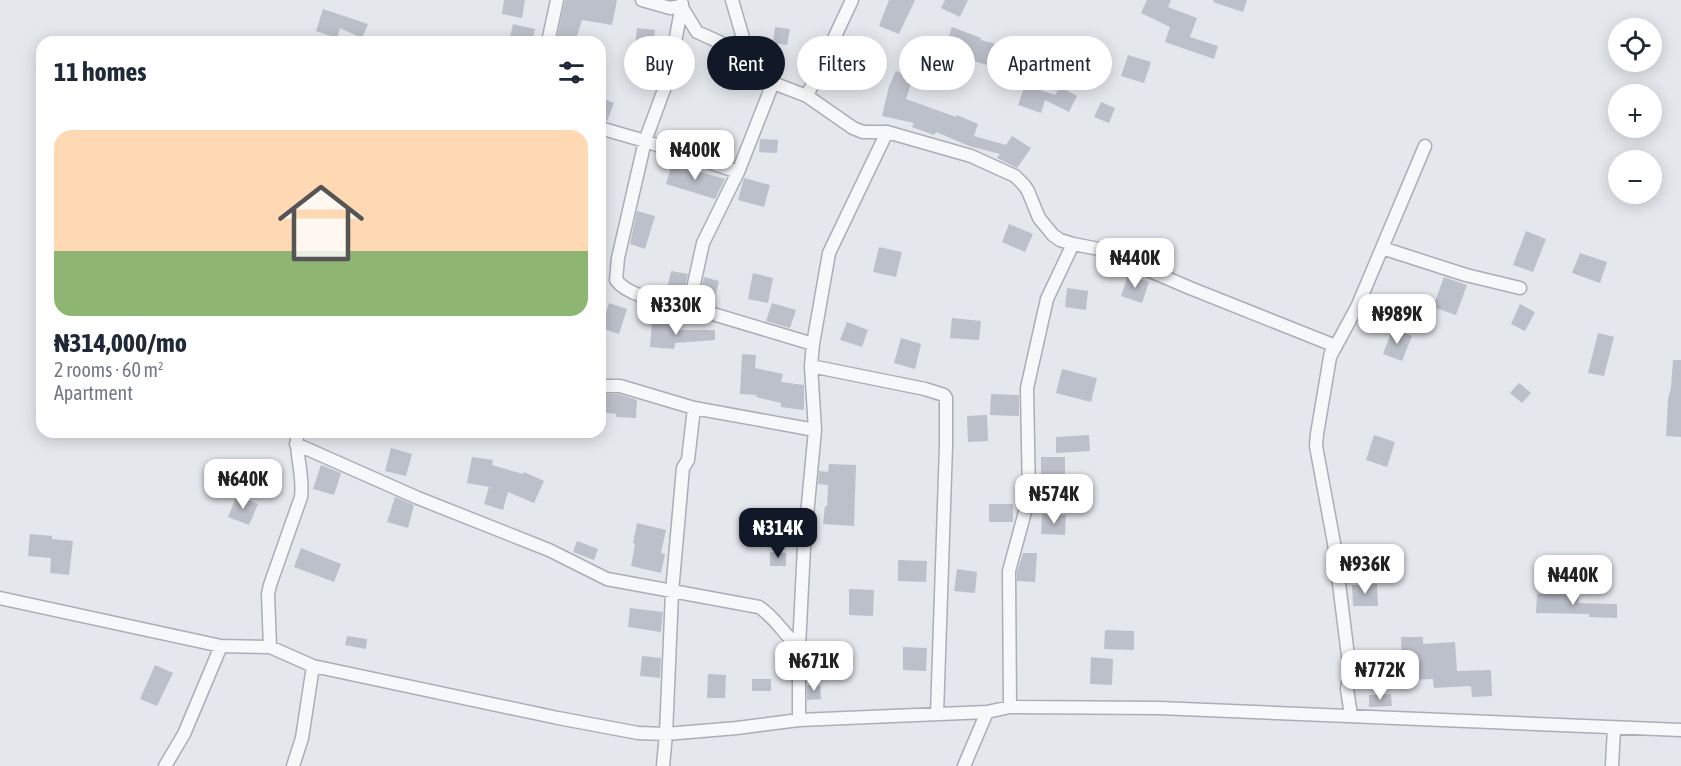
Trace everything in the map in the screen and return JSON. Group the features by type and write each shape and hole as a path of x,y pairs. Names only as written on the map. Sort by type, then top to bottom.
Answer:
{"street":[{"path":"549,36 557,0"},
{"path":"642,0 670,8 682,3"},
{"path":"732,0 742,36"},
{"path":"807,96 852,0"},
{"path":"682,3 697,32 707,36"},
{"path":"682,3 669,76 645,141 618,258 616,280 619,285 658,301 689,307 813,344"},
{"path":"785,88 807,96 853,128 863,132 887,132 971,156 1015,176 1024,185 1039,218 1053,235 1073,244 1099,249 1333,345 1316,446 1334,543 1350,672 1347,689 1351,715"},
{"path":"689,307 703,243 738,172 770,90"},
{"path":"606,130 738,172"},
{"path":"799,720 799,648 804,547 815,430 811,366 813,344 829,253 887,132"},
{"path":"1330,357 1358,305 1425,146"},
{"path":"1010,707 1009,571 1029,496 1027,388 1047,299 1073,244"},
{"path":"1382,248 1466,275 1520,288"},
{"path":"811,366 925,389 944,395 946,398 937,714"},
{"path":"606,387 620,386 694,408 815,430"},
{"path":"663,766 672,592 683,468 688,460 694,408"},
{"path":"297,438 418,498 549,550 607,579 759,608 770,614 788,639 799,648"},
{"path":"270,647 268,594 301,497 297,438"},
{"path":"0,598 221,646 270,647 313,666 638,733 666,734 799,720 987,712 1010,707 1158,708 1681,730"},
{"path":"165,766 184,734 221,646"},
{"path":"293,766 302,738 313,666"},
{"path":"964,766 987,712"},
{"path":"1612,766 1614,728"}],"building":[{"path":"504,0 525,0 522,18 502,14"},
{"path":"565,0 617,0 612,25 582,20 577,36 557,36"},
{"path":"889,0 915,0 899,34 879,26"},
{"path":"945,0 968,0 960,17 941,8"},
{"path":"1147,0 1171,0 1168,7 1197,18 1190,37 1218,46 1214,59 1165,42 1170,27 1141,13"},
{"path":"1214,0 1247,0 1243,12 1213,2"},
{"path":"323,9 368,24 363,36 340,28 338,36 316,31"},
{"path":"513,24 535,29 533,36 510,36"},
{"path":"775,27 790,29 787,45 785,45 785,36 774,36"},
{"path":"952,27 981,38 987,42 987,65 975,61 975,36 949,36"},
{"path":"637,28 655,30 654,36 636,36"},
{"path":"1128,55 1151,62 1144,83 1121,76"},
{"path":"896,71 899,72 899,90 909,90 906,99 978,124 974,136 1006,145 1012,136 1031,148 1017,168 997,158 1000,154 969,146 936,132 934,135 912,127 914,123 882,116 889,86"},
{"path":"1023,90 1040,90 1055,95 1058,90 1066,90 1077,96 1069,112 1045,100 1041,113 1018,105"},
{"path":"606,100 614,103 606,121"},
{"path":"1101,102 1115,108 1109,123 1094,117"},
{"path":"760,139 778,140 777,153 759,152"},
{"path":"672,164 725,179 715,199 666,184"},
{"path":"744,178 770,185 764,207 738,200"},
{"path":"637,211 655,216 645,249 630,244"},
{"path":"1009,224 1033,234 1025,252 1002,242"},
{"path":"1526,231 1546,239 1533,272 1513,265"},
{"path":"879,247 902,252 896,277 873,272"},
{"path":"1580,253 1607,262 1600,283 1572,273"},
{"path":"671,271 688,274 683,297 666,294"},
{"path":"753,273 773,278 768,303 748,299"},
{"path":"1128,275 1149,282 1142,303 1121,296"},
{"path":"704,277 719,281 713,305 699,301"},
{"path":"1444,277 1467,285 1456,315 1433,307"},
{"path":"1067,288 1088,291 1086,310 1065,307"},
{"path":"609,303 627,309 619,334 606,330 606,312"},
{"path":"772,303 796,310 790,328 766,321"},
{"path":"1520,304 1535,312 1525,331 1511,324"},
{"path":"952,318 981,321 979,340 950,338"},
{"path":"652,322 676,324 676,330 715,330 715,340 675,343 674,349 650,347"},
{"path":"847,322 868,330 862,347 840,340"},
{"path":"1393,328 1412,336 1402,361 1383,354"},
{"path":"1598,333 1614,337 1604,376 1588,373"},
{"path":"901,338 921,344 915,369 894,363"},
{"path":"742,354 756,355 755,368 783,374 781,382 804,385 804,410 781,407 781,403 756,397 757,395 740,394"},
{"path":"1673,360 1681,360 1681,437 1666,436"},
{"path":"1062,369 1097,378 1091,402 1056,393"},
{"path":"1519,383 1531,393 1522,403 1510,393"},
{"path":"606,394 619,394 637,400 636,418 616,417 616,414 606,413"},
{"path":"991,394 1019,395 1019,416 990,415"},
{"path":"987,415 988,441 968,442 967,416"},
{"path":"1089,435 1090,451 1056,453 1056,437"},
{"path":"1374,435 1395,442 1387,467 1366,460"},
{"path":"391,448 412,454 406,476 385,471"},
{"path":"472,457 493,460 492,465 523,474 524,472 544,481 534,503 508,492 503,510 484,504 489,487 467,483"},
{"path":"1041,457 1065,457 1065,478 1041,479"},
{"path":"829,464 856,465 854,526 823,524 828,485 818,484 819,471 828,472"},
{"path":"321,465 341,473 334,495 313,489"},
{"path":"237,495 258,504 249,525 228,517"},
{"path":"395,497 414,505 408,528 387,522"},
{"path":"989,504 1013,504 1013,522 989,522"},
{"path":"1042,514 1066,515 1065,535 1041,534"},
{"path":"637,523 666,530 661,553 665,554 661,573 631,566"},
{"path":"30,534 73,541 69,575 50,573 51,558 28,556"},
{"path":"577,541 598,549 594,560 573,552"},
{"path":"301,548 341,564 334,582 294,567"},
{"path":"770,552 786,553 786,566 770,566"},
{"path":"1023,553 1037,553 1035,582 1017,581 1017,572"},
{"path":"898,560 927,561 926,582 898,581"},
{"path":"957,569 977,572 975,593 954,591"},
{"path":"1377,584 1378,606 1353,606 1352,585"},
{"path":"849,589 874,590 873,616 849,615"},
{"path":"1537,594 1579,594 1578,603 1617,604 1617,618 1589,617 1589,614 1536,613"},
{"path":"630,608 663,612 661,632 628,627"},
{"path":"1105,630 1134,631 1134,650 1104,649"},
{"path":"347,636 367,639 366,649 345,645"},
{"path":"1401,637 1423,637 1423,644 1455,642 1457,671 1491,670 1492,696 1472,697 1471,686 1434,688 1433,679 1402,680"},
{"path":"903,647 927,648 926,671 903,670"},
{"path":"642,656 661,658 660,678 640,676"},
{"path":"1091,657 1113,659 1112,685 1090,684"},
{"path":"155,665 173,673 157,706 140,699"},
{"path":"708,674 726,675 725,698 707,698"},
{"path":"752,679 771,679 771,691 752,691"},
{"path":"807,685 820,685 821,699 807,700"},
{"path":"1391,694 1392,706 1369,707 1369,695"}]}
